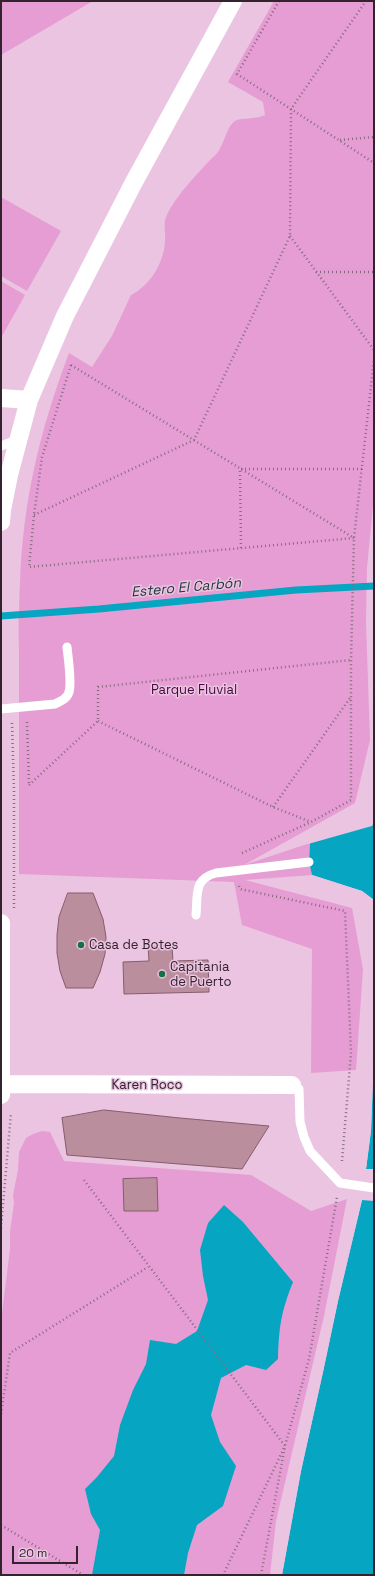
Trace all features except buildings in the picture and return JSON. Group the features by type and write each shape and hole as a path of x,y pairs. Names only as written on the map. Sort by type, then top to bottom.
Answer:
{"street":[{"path":"1,522 2,510 29,400 65,316 130,190 232,1"},
{"path":"1,398 29,400"},
{"path":"1,923 1,1088"},
{"name":"Karen Roco","path":"1,1088 292,1085"}],"lane":[{"path":"1,446 19,439"},
{"path":"1,709 55,704 61,702 66,697 70,686 67,647"},
{"path":"196,915 199,884 204,877 216,874 309,862"},
{"path":"292,1085 300,1089 300,1122 310,1151 340,1183 374,1188"}],"path":[{"path":"279,1 236,74 374,163"},
{"path":"34,515 194,440 290,236 291,109 366,1"},
{"path":"340,140 374,137"},
{"path":"290,236 374,350"},
{"path":"316,272 374,272"},
{"path":"27,706 29,785 98,721 98,687 351,660 354,538 374,359"},
{"path":"71,365 240,468 354,538 29,567 42,457 71,365"},
{"path":"240,468 362,469"},
{"path":"240,468 241,548"},
{"path":"273,807 351,696"},
{"path":"98,721 273,807 311,822"},
{"path":"84,1180 188,1320 285,1446 223,1575"},
{"path":"1,1414 10,1353 148,1266"},
{"path":"1,1525 82,1574"}],"green space":[{"path":"1,1 93,1 1,55"},
{"name":"Parque Fluvial","path":"274,1 374,1 374,494 367,568 366,622 370,740 355,803 244,865 310,843 309,862 312,875 245,880 352,908 363,969 356,1070 311,1073 312,949 242,925 234,882 19,874 19,626 22,552 29,494 50,410 69,353 92,367 112,336 131,295 145,285 155,272 164,249 166,217 174,202 220,149 232,123 241,119 261,117 265,115 263,102 228,82"},
{"path":"1,197 61,231 27,291 1,276"},
{"path":"1,281 25,295 1,338"},
{"path":"42,1131 50,1132 64,1161 251,1175 311,1211 347,1199 324,1316 276,1521 270,1575 1,1575 1,1321 10,1249 10,1232 14,1203 13,1195 18,1170 19,1152 26,1138"}],"water":[{"path":"374,824 374,900 362,891 312,875 309,862 310,843"},
{"path":"374,1055 374,1575 282,1575 301,1471 338,1301 362,1200 371,1131"},
{"path":"224,1205 243,1222 293,1282 281,1320 278,1359 266,1370 246,1365 221,1378 211,1415 220,1442 236,1466 223,1506 197,1525 188,1553 184,1575 92,1575 100,1530 91,1514 85,1489 114,1456 120,1425 133,1390 146,1364 150,1340 176,1344 197,1331 208,1300 200,1250 208,1223"}],"pier":[{"path":"374,822 372,826 308,844 309,841"},
{"path":"312,875 362,891 374,900 374,902 361,893 310,876"},
{"path":"374,1053 371,1131 366,1169 374,1169 374,1201 362,1200 338,1301 301,1471 282,1575 280,1575 299,1470 336,1300 360,1200 369,1130 372,1055"}],"waterway":[{"name":"Estero El Carbón","path":"1,616 99,609 296,590 374,586"}],"place":[{"name":"Casa de Botes","path":"81,945"},
{"name":"Capitania de Puerto","path":"162,974"}]}
